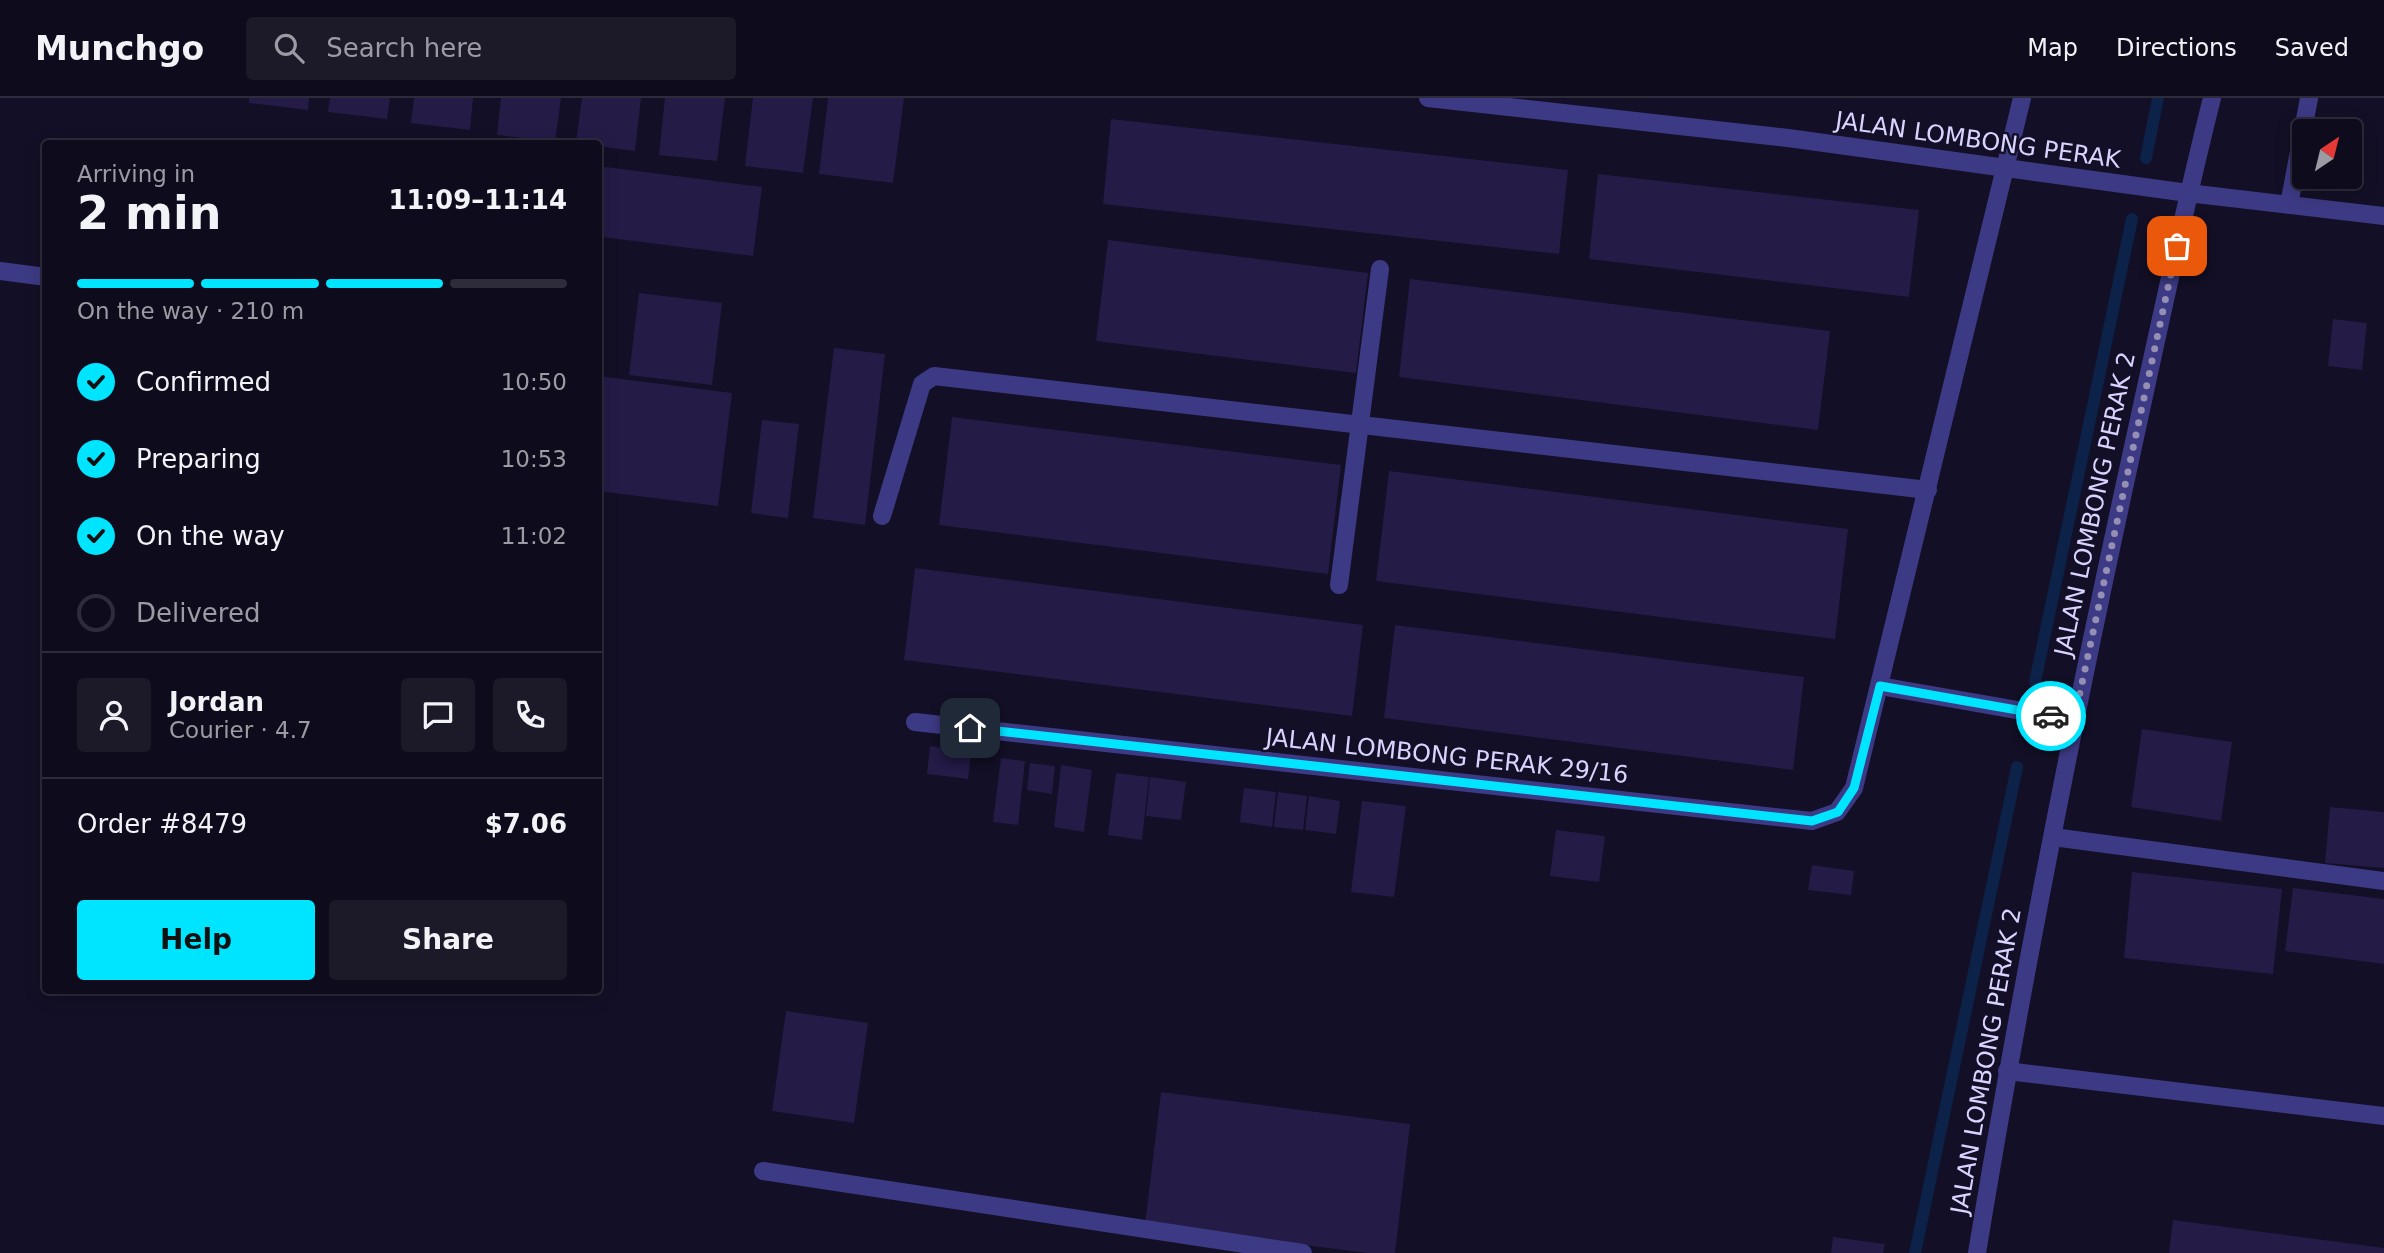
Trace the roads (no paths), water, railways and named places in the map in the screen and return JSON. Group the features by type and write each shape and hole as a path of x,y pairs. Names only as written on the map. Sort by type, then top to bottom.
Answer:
{"street":[{"name":"JALAN LOMBONG PERAK","path":"1428,98 1788,138 2188,193 2384,216"},
{"name":"JALAN LOMBONG PERAK 29/16","path":"915,722 1812,821 1838,812 1854,788 2022,98"},
{"name":"JALAN LOMBONG PERAK 2","path":"1977,1253 2007,1071 2074,720 2188,193 2212,98"},
{"path":"2289,205 2309,98"},
{"path":"1339,585 1380,269"},
{"path":"0,271 42,277"},
{"path":"883,516 922,384 934,376 1927,490"},
{"path":"1880,686 2074,720"},
{"path":"2053,836 2384,881"},
{"path":"2007,1071 2384,1116"},
{"path":"764,1171 1303,1253"}],"waterway":[{"path":"2146,158 2158,98"},
{"path":"2035,682 2132,219"},
{"path":"1915,1253 2017,767"}]}
